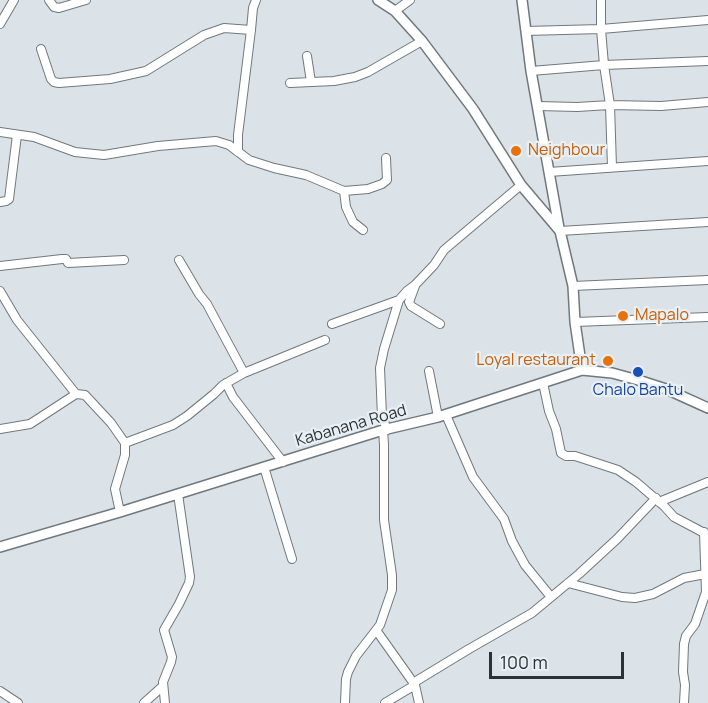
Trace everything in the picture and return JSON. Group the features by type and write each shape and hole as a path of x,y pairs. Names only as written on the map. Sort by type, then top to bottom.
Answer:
{"street":[{"path":"0,24 14,0"},
{"path":"49,0 54,8 86,0"},
{"path":"238,152 238,135 256,0"},
{"path":"378,0 395,11 422,41 473,109 521,184 560,231"},
{"path":"395,11 410,0"},
{"path":"522,0 531,71 549,172 573,286 575,322 582,370"},
{"path":"601,0 604,65 610,105 612,167"},
{"path":"526,31 601,29 708,20"},
{"path":"41,49 54,82 92,81 146,71 204,35 224,28 251,30"},
{"path":"290,83 334,81 355,77 422,41"},
{"path":"307,56 311,82"},
{"path":"531,71 604,65 708,61"},
{"path":"538,106 661,106 708,102"},
{"path":"0,132 34,137 75,152 98,155 158,146 216,141 229,145 249,160 306,175 344,190 368,189 382,184 387,180 386,158"},
{"path":"0,202 9,199 17,135"},
{"path":"549,172 708,162"},
{"path":"345,703 348,672 356,656 384,618 393,582 384,520 385,430 382,416 380,368 399,300 434,265 444,250 521,184"},
{"path":"344,190 346,207 353,222 363,230"},
{"path":"560,231 708,222"},
{"path":"0,266 64,259 69,263 124,260"},
{"path":"179,260 207,304 244,373"},
{"path":"573,286 708,280"},
{"path":"415,285 409,302 411,306 440,324"},
{"path":"0,291 17,320 76,394"},
{"path":"333,324 399,300"},
{"path":"575,322 708,317"},
{"path":"125,443 173,425 226,383 244,373 325,340"},
{"name":"Kabanana Road","path":"0,547 385,430 442,416 582,370 638,380 683,396 708,408"},
{"path":"429,371 442,416 473,477 504,519 512,542 525,565 551,597"},
{"path":"226,383 239,406 283,462"},
{"path":"543,383 561,453 618,470 658,500 674,517 706,533 706,591 695,624 686,636 684,644 684,703"},
{"path":"0,429 30,424 76,394 85,395 111,423 125,443 125,455 115,489 120,512"},
{"path":"264,467 292,559"},
{"path":"384,703 477,644 532,613 658,500 708,482"},
{"path":"165,703 163,682 172,657 164,630 190,578 178,494"},
{"path":"568,583 622,597 636,598 653,594 684,578 706,578"},
{"path":"376,630 414,684 419,703"},
{"path":"144,703 163,686"},
{"path":"0,691 18,703"}],"place":[{"name":"Neighbour","path":"516,151"},
{"name":"Mapalo","path":"623,316"},
{"name":"Loyal restaurant","path":"608,361"},
{"name":"Chalo Bantu","path":"638,372"}]}
